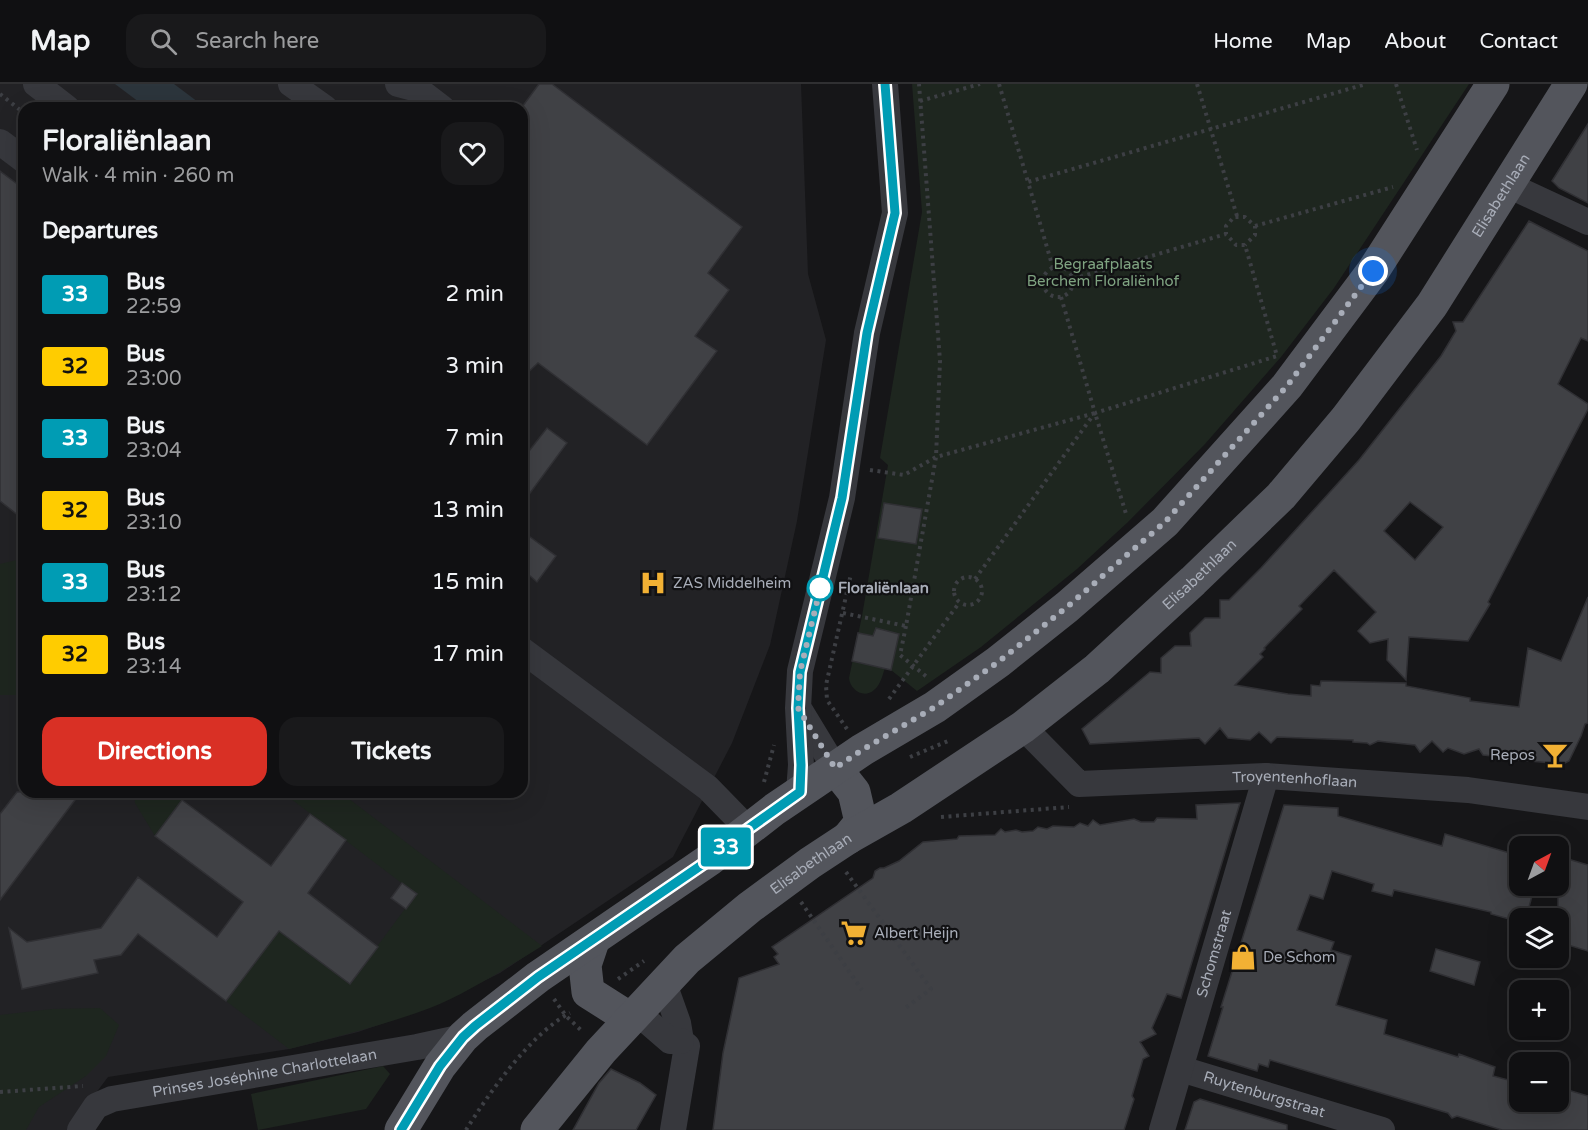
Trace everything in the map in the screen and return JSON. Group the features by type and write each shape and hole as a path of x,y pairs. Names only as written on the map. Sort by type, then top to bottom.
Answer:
{"main road":[{"path":"400,1130 440,1066 463,1037 538,977 709,860 800,792 830,760 862,750 935,707 998,662 1067,607 1165,522 1287,386 1373,271 1492,84"},
{"name":"Elisabethlaan","path":"537,1130 601,1051 668,978 750,907 844,851 902,808 1023,727 1097,669 1281,496 1346,419 1418,324 1571,84"},
{"path":"830,760 854,792 861,822 844,851"},
{"path":"593,941 585,965 588,992 621,1013 633,1016"}],"street":[{"path":"36,84 59,102"},
{"path":"291,84 316,102"},
{"path":"398,84 417,89 434,102"},
{"path":"800,792 798,708 800,672 842,498 867,333 895,213 885,84"},
{"path":"0,142 18,156"},
{"path":"1508,185 1588,222"},
{"path":"528,654 708,789 748,829"},
{"path":"798,708 830,760"},
{"name":"Troyentenhoflaan","path":"1023,727 1079,784 1266,776 1468,790 1588,807"},
{"name":"Schomstraat","path":"1162,1130 1266,776"},
{"path":"668,978 667,992 678,1023 681,1041"},
{"path":"633,1016 648,1022 670,1041 681,1041 687,1046 673,1130"},
{"name":"Prinses Joséphine Charlottelaan","path":"80,1130 96,1106 112,1099 417,1047 463,1037"},
{"name":"Ruytenburgstraat","path":"1181,1069 1382,1130"}],"path":[{"path":"919,84 939,361 936,457 900,655 929,679"},
{"path":"920,100 980,84"},
{"path":"999,84 1053,268"},
{"path":"1197,84 1237,216"},
{"path":"1028,182 1366,84"},
{"path":"1396,84 1418,152"},
{"path":"0,94 18,108"},
{"path":"1255,226 1396,186 1390,195"},
{"path":"1237,216 1245,217 1255,226 1255,235 1245,245 1236,245 1226,234 1228,222 1237,216"},
{"path":"1073,279 1226,234"},
{"path":"1245,245 1277,356"},
{"path":"1053,268 1067,270 1073,279 1071,291 1061,297 1052,296 1044,286 1046,274 1053,268"},
{"path":"1061,297 1127,517"},
{"path":"1269,364 1284,347"},
{"path":"847,465 886,474 904,475 936,457 1095,413 1277,356"},
{"path":"975,579 1095,413"},
{"path":"1120,524 1136,509"},
{"path":"830,760 850,734 827,700 826,685 853,568"},
{"path":"966,577 975,579 981,586 979,599 972,605 959,603 954,594 955,585 966,577"},
{"path":"885,705 959,603"},
{"path":"843,613 906,626"},
{"path":"933,817 1076,807 1068,800"},
{"path":"844,851 931,989 904,1009"},
{"path":"797,896 862,990"},
{"path":"466,1130 480,1107 536,1039"},
{"path":"0,1092 93,1085 112,1099"}],"shaded area":[{"name":"ZAS Middelheim","path":"0,84 801,84 808,274 826,340 797,521 770,645 732,743 673,857 500,973 431,1007 358,1032 289,1049 108,1077 68,1130 0,1130"},
{"path":"115,84 174,84 198,102 139,102"}],"green space":[{"name":"Begraafplaats Berchem Floraliënhof","path":"912,84 1469,84 1334,288 1281,357 1205,444 1128,522 1077,569 981,647 917,691 891,670 885,668 876,688 866,694 858,692 852,686 849,678 888,465 880,458 922,212"},
{"path":"18,560 18,695 0,695 0,564"},
{"path":"135,798 184,798 155,836 135,803"},
{"path":"290,798 348,798 542,946 445,1002 378,1025 289,1049 226,1001 279,931 350,983 416,894"},
{"path":"100,1008 119,1025 106,1056 86,1076 39,1107 26,1130 0,1130 0,1015 52,1009"},
{"path":"383,1066 390,1074 366,1109 258,1130 251,1094"}],"building":[{"path":"539,84 552,84 742,227 708,273 729,290 695,336 717,351 647,445 538,363 528,372 528,102 526,102"},
{"path":"1588,124 1588,203 1559,188 1552,181"},
{"path":"0,171 18,184 18,515 0,501"},
{"path":"1529,221 1588,251 1588,341 1581,338 1558,384 1588,404 1588,409 1488,602 1490,604 1468,641 1409,637 1406,680 1387,660 1388,639 1370,643 1358,631 1376,612 1334,570 1299,606 1302,609 1264,648 1260,654 1263,657 1235,685 1311,696 1311,685 1320,686 1321,681 1406,683 1406,686 1470,698 1470,701 1519,707 1528,648 1561,661 1588,597 1588,723 1585,724 1569,761 1563,764 1517,760 1505,755 1503,757 1483,755 1479,749 1464,754 1448,748 1443,752 1432,741 1420,752 1415,745 1378,741 1370,745 1353,742 1353,740 1277,737 1271,743 1259,732 1250,740 1228,738 1220,728 1205,744 1199,738 1090,744 1082,729 1150,672 1161,673 1161,658 1175,646 1191,646 1190,633 1205,618 1220,618 1220,600 1229,600 1261,568 1359,460 1441,356 1456,331 1453,322 1463,322","holes":["1410,502 1443,527 1415,560 1384,531"]},
{"path":"547,428 567,443 528,496 528,452"},
{"path":"884,503 922,509 916,544 878,538"},
{"path":"528,535 556,556 537,582 528,574"},
{"path":"876,628 899,634 891,670 852,661 858,633 873,636"},
{"path":"17,792 18,798 76,798 0,900 0,814"},
{"path":"182,800 271,866 310,814 346,840 308,893 378,947 350,984 279,931 226,1001 138,934 121,955 94,960 98,973 22,989 9,928 27,942 101,928 138,877 217,937 243,902 155,836"},
{"path":"1240,803 1181,998 1167,994 1152,1028 1156,1034 1140,1042 1149,1056 1143,1059 1124,1130 713,1130 723,1053 739,978 779,964 774,957 778,954 772,947 873,878 875,871 899,861 923,842 957,839 959,836 995,835 1001,829 1005,832 1016,830 1022,832 1033,831 1038,827 1047,829 1053,826 1074,827 1080,823 1088,826 1093,820 1100,825 1134,819 1141,822 1154,822 1157,818 1197,819 1196,805"},
{"path":"1284,805 1338,808 1338,816 1442,846 1445,834 1509,853 1509,896 1532,896 1529,908 1509,908 1509,919 1491,914 1491,912 1394,890 1392,896 1372,891 1374,884 1332,871 1323,899 1310,895 1297,930 1334,942 1331,950 1351,956 1336,1005 1387,1020 1384,1034 1458,1057 1459,1054 1495,1067 1493,1076 1509,1080 1509,1112 1569,1112 1569,1090 1588,1096 1588,1130 1502,1130 1457,1116 1452,1118 1448,1113 1270,1060 1268,1067 1259,1064 1257,1071 1208,1056 1223,1007 1221,1007"},
{"path":"1569,859 1588,865 1588,951 1569,945 1569,908 1558,908 1558,896 1569,896"},
{"path":"402,883 417,894 406,909 391,898"},
{"path":"1436,949 1480,962 1474,985 1430,971"},
{"path":"611,1069 640,1083 656,1095 636,1130 573,1130 599,1083"},
{"path":"1200,1099 1287,1125 1287,1130 1185,1130 1194,1102"}],"bus line":[{"name":"33","path":"401,1130 440,1066 475,1026 538,977 709,860 775,808 800,792 798,708 800,672 842,498 867,333 895,213 885,84"}],"place":[{"name":"ZAS Middelheim","path":"653,583"},
{"name":"Floraliënlaan","path":"820,588"},
{"name":"Repos","path":"1555,755"},
{"name":"Albert Heijn","path":"854,933"},
{"name":"De Schom","path":"1243,957"}],"route":[{"path":"820,588 821,585 800,672 798,708 835,768 935,707 998,662 1067,607 1165,522 1287,386 1373,271"}]}
